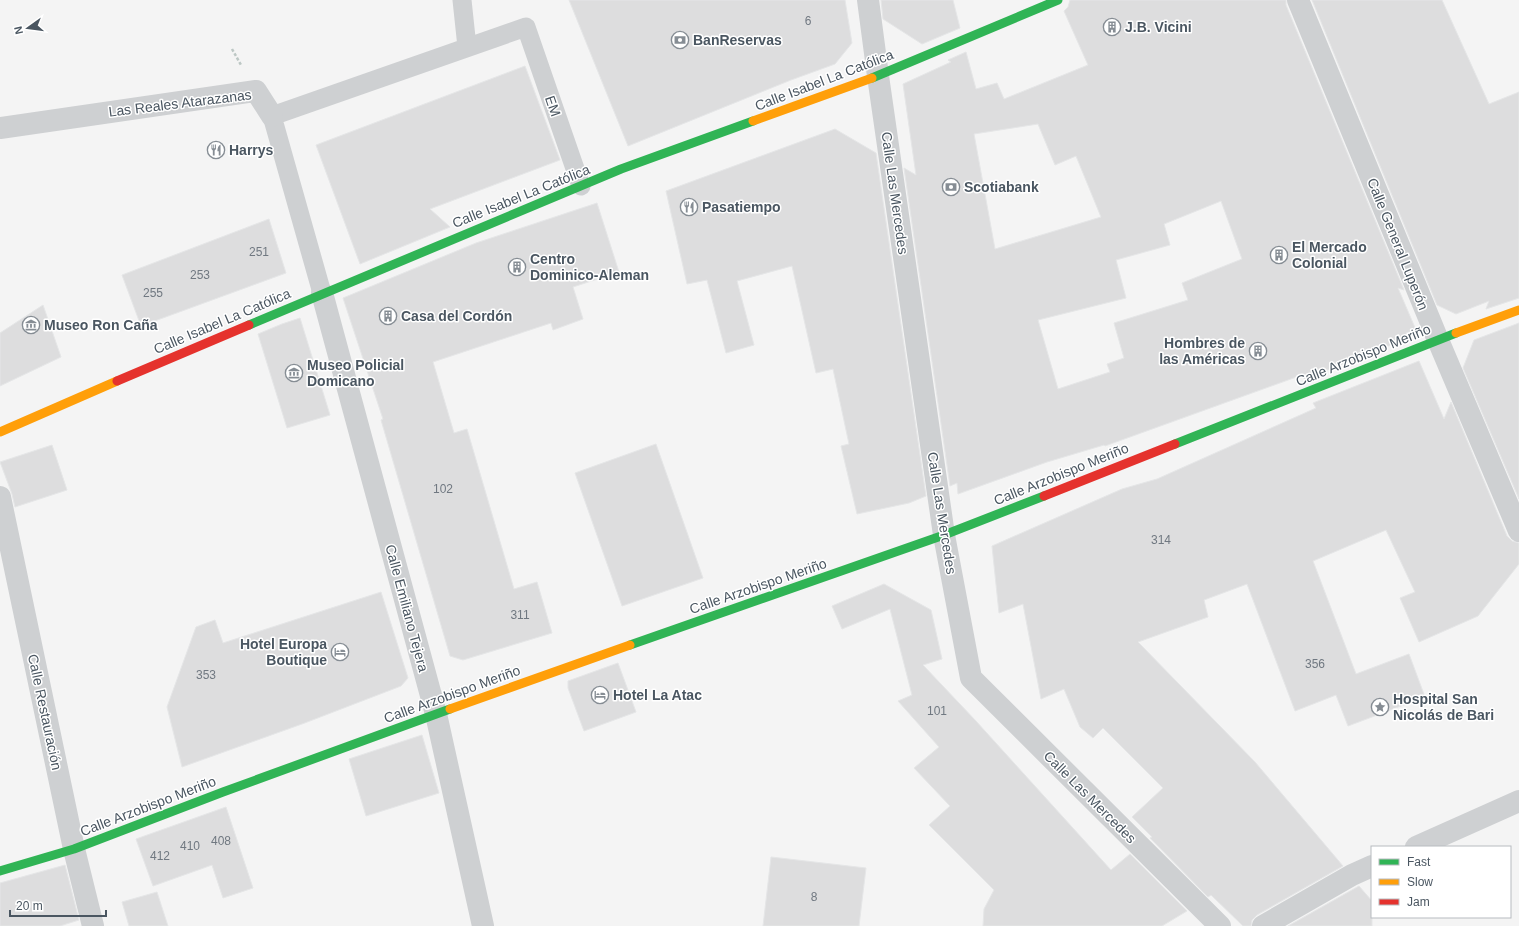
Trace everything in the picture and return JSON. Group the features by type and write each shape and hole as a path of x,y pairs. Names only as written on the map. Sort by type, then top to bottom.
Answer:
{"street":[{"name":"Calle Las Mercedes","path":"868,0 944,535 971,678 1220,926"},
{"name":"Calle Isabel La Católica","path":"0,432 322,293 581,186 878,76 1058,0"},
{"name":"Calle General Luperón","path":"1298,0 1438,340 1519,531"},
{"name":"Las Reales Atarazanas","path":"0,128 256,91 272,116"},
{"name":"Calle Emiliano Tejera","path":"322,293 436,714 483,926"},
{"name":"Calle Arzobispo Meriño","path":"0,871 74,849 436,714 944,535 1438,340 1519,310"},
{"name":"Calle Restauración","path":"0,497 74,849 93,926"},
{"path":"1418,846 1519,801"},
{"path":"1264,926 1371,866"}],"lane":[{"path":"322,293 272,116 467,47 462,0"},
{"name":"EM","path":"467,47 526,27 581,186"}],"building":[{"name":"BanReservas","path":"569,0 845,0 852,43 835,64 791,80 628,146"},
{"path":"881,0 953,0 960,28 922,44 883,19"},
{"path":"1070,0 1286,0 1286,5 1404,290 1398,288 1416,330 1406,333 1409,338 1304,379 1302,375 1105,446 1104,445 1047,462 958,494 957,483 950,486 904,168 916,175 903,84 951,62 948,60 966,52 976,89 997,83 1004,99 1088,65 1064,11 1068,7","holes":["1038,124 1055,165 1076,156 1101,217 995,249 974,134","1221,201 1242,259 1182,283 1188,300 1114,323 1124,358 1107,364 1110,372 1058,389 1038,320 1126,298 1116,260 1170,245 1164,224"]},
{"path":"1312,0 1442,0 1489,104 1519,92 1519,298 1486,309 1489,301 1456,314 1437,305"},
{"path":"525,66 560,160 430,209 450,227 360,264 316,145"},
{"path":"835,129 876,153 926,496 909,503 857,514 841,446 849,444 833,369 816,373 792,266 737,281 754,345 726,353 707,280 687,284 666,191"},
{"path":"597,203 619,272 573,287 583,319 553,330 551,323 433,362 454,433 467,429 514,589 537,582 552,633 463,660 450,656 381,420 383,419 343,298 476,243"},
{"path":"269,219 286,273 141,326 122,275"},
{"name":"Museo Ron Caña","path":"43,305 61,357 0,386 0,333"},
{"name":"Museo Policial Domicano","path":"300,318 330,415 287,428 258,334"},
{"path":"1519,323 1519,499 1463,368 1474,340"},
{"path":"1419,361 1444,419 1451,402 1507,536 1512,541 1519,543 1519,564 1478,616 1419,642 1400,598 1415,592 1386,530 1313,561 1356,674 1409,654 1425,697 1348,726 1336,695 1295,711 1247,584 1204,600 1208,617 1138,642 1255,762 1343,866 1257,915 1252,920 1251,926 1243,926 1211,895 1208,897 1150,838 1152,837 1132,817 1163,788 1103,728 1093,738 1080,727 1064,689 1041,699 1023,604 999,613 992,546 1122,489 1157,479 1316,408 1313,403"},
{"path":"656,444 703,578 622,606 575,473"},
{"path":"52,445 67,490 15,507 12,494 0,462"},
{"path":"884,584 931,610 942,659 923,665 976,721 1111,870 1130,854 1187,911 1162,926 983,926 984,909 994,890 929,825 950,806 914,768 939,747 898,701 912,695 890,609 842,629 832,606"},
{"path":"381,592 408,678 401,686 302,724 182,767 167,707 196,627 215,620 223,643"},
{"name":"Hotel La Atac","path":"618,663 636,712 584,731 568,688 568,681"},
{"path":"422,735 439,793 366,816 349,759"},
{"path":"226,807 253,888 223,898 212,865 153,886 136,839"},
{"path":"771,857 866,868 859,926 763,926"},
{"path":"65,865 79,920 60,926 0,926 0,883"},
{"path":"1359,886 1371,900 1372,926 1288,926"},
{"path":"157,892 168,926 129,926 122,902"}],"traffic: fast":[{"path":"872,78 1058,0"},
{"path":"249,325 621,169 753,121"},
{"path":"1175,444 1456,333"},
{"path":"630,645 944,535 1044,496"},
{"path":"0,871 74,849 223,792 450,709"}],"traffic: slow":[{"path":"753,121 872,78"},
{"path":"1456,333 1519,310"},
{"path":"0,432 117,381"},
{"path":"450,709 630,645"}],"traffic: jam":[{"path":"117,381 249,325"},
{"path":"1044,496 1175,444"}],"place":[{"name":"J.B. Vicini","path":"1112,27"},
{"name":"BanReservas","path":"680,40"},
{"name":"Harrys","path":"216,150"},
{"name":"Scotiabank","path":"951,187"},
{"name":"Pasatiempo","path":"689,207"},
{"name":"El Mercado Colonial","path":"1279,255"},
{"name":"Centro Dominico-Aleman","path":"517,267"},
{"name":"Casa del Cordón","path":"388,316"},
{"name":"Museo Ron Caña","path":"31,325"},
{"name":"Hombres de las Américas","path":"1258,351"},
{"name":"Museo Policial Domicano","path":"294,373"},
{"name":"Hotel Europa Boutique","path":"340,652"},
{"name":"Hotel La Atac","path":"600,695"},
{"name":"Hospital San Nicolás de Bari","path":"1380,707"}]}
